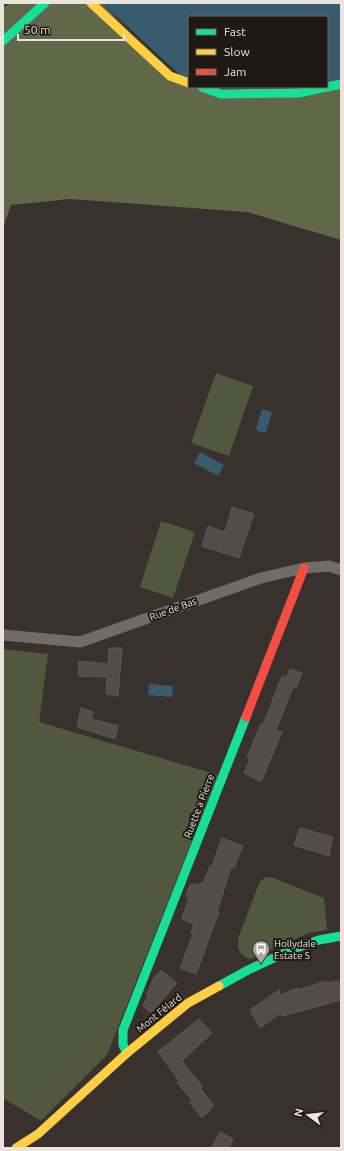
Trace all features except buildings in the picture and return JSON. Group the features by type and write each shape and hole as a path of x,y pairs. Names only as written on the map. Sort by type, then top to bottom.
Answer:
{"street":[{"path":"3,41 45,3"},
{"path":"91,3 170,76 188,83"},
{"path":"328,87 341,84"},
{"path":"205,88 221,94 299,93 322,88"},
{"name":"Rue de Bas","path":"3,635 80,642 261,578 304,568 329,566 341,570"},
{"name":"Ruette a Pierre","path":"127,1053 123,1045 123,1030 304,568"},
{"name":"Mont Félard","path":"16,1148 38,1134 127,1053 188,1003 248,970 293,949 320,940 341,936"}],"green space":[{"path":"10,3 102,3 170,76 188,82 188,88 204,88 221,94 293,88 328,88 328,85 341,84 341,240 247,212 70,199 11,205 3,228 3,8"},
{"path":"216,373 253,386 229,456 191,443"},
{"path":"161,521 195,532 173,598 140,587"},
{"path":"3,649 48,654 39,722 218,775 107,1055 41,1121 3,1098"},
{"path":"271,877 324,898 327,930 309,933 251,959 241,954 239,951 239,936 258,886 261,880"}],"water":[{"path":"102,3 341,3 341,80 328,84 328,16 188,16 188,82"},
{"path":"262,409 272,412 266,432 260,432 256,429"},
{"path":"200,452 224,465 218,476 194,463"},
{"path":"149,684 173,686 172,697 148,695"}],"traffic: fast":[{"path":"3,41 45,3"},
{"path":"328,87 341,84"},
{"path":"205,88 221,94 299,93 322,88"},
{"path":"127,1053 123,1045 123,1030 246,717"},
{"path":"219,986 248,970 293,949 319,940 341,936"}],"traffic: slow":[{"path":"91,3 170,76 188,83"},
{"path":"16,1148 38,1134 127,1053 188,1003 219,986"}],"traffic: jam":[{"path":"246,717 304,568"}],"place":[{"name":"Hollydale Estate S","path":"261,964"}]}
